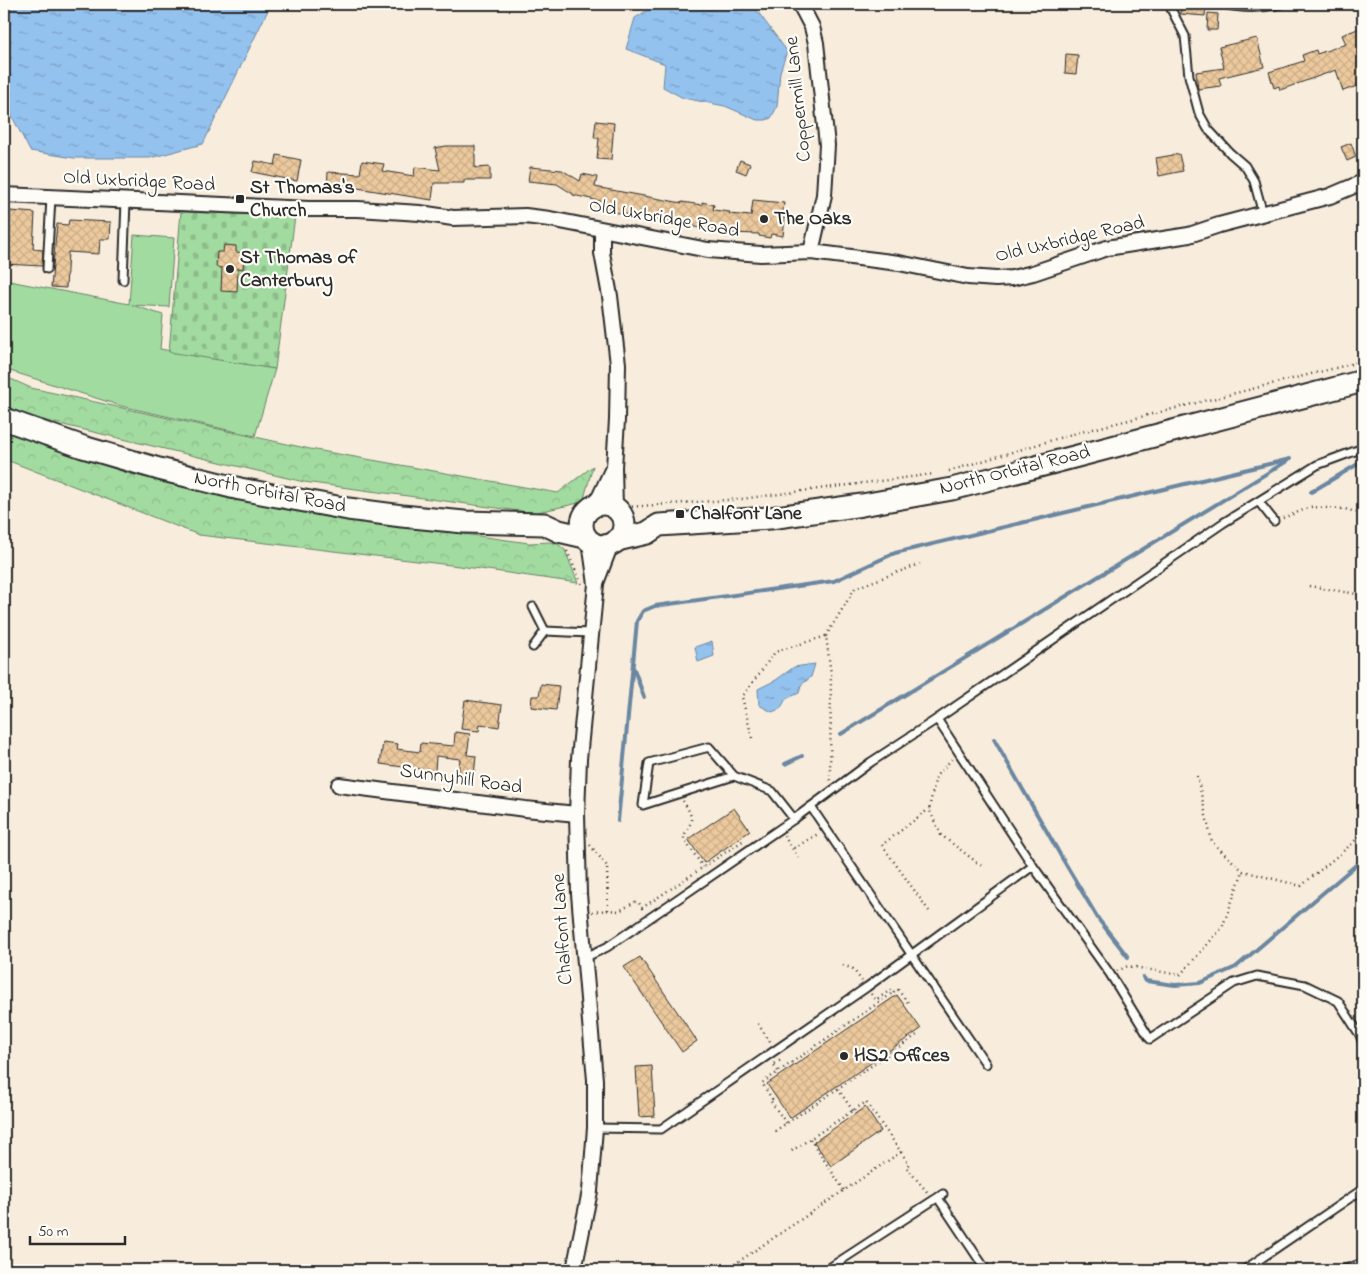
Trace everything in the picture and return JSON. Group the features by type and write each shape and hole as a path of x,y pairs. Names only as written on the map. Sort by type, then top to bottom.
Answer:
{"main road":[{"name":"North Orbital Road","path":"4,419 83,447 240,489 348,509 402,516 464,522 544,524 559,531 601,541 647,533 659,525 770,518 862,505 952,489 1363,382"},
{"path":"598,504 609,504 618,511 624,527 601,541 582,530 582,523 589,509 598,504"},
{"name":"North Orbital Road","path":"544,524 559,517 589,509"},
{"name":"North Orbital Road","path":"618,511 646,518 659,525"}],"street":[{"name":"Coppermill Lane","path":"800,4 812,27 816,43 827,145 824,195 811,252"},
{"name":"Old Uxbridge Road","path":"4,195 309,209 358,209 469,218 526,216 708,250 761,254 811,252 899,263 968,277 996,279 1012,278 1056,266 1107,248 1189,235 1219,225 1330,196 1363,182"},
{"path":"602,230 602,252 610,296 618,364 614,467 618,511"},
{"path":"589,509 600,496 614,467"},
{"name":"Chalfont Lane","path":"574,1270 590,1191 595,1128 595,1080 579,894 577,814 579,759 590,633 601,541"},
{"name":"Chalfont Lane","path":"596,584 601,541"},
{"name":"Sunnyhill Road","path":"339,785 577,814"}],"lane":[{"path":"1170,4 1185,36 1190,76 1200,113 1208,129 1245,166 1254,181 1263,214"},
{"path":"1222,4 1248,8 1266,8 1281,4"},
{"path":"47,269 51,198"},
{"path":"123,280 126,201"},
{"path":"584,958 607,947 794,819 871,762 1223,523 1317,465 1363,448"},
{"path":"1259,502 1274,521"},
{"path":"533,607 545,630"},
{"path":"545,630 590,633"},
{"path":"533,647 545,630"},
{"path":"937,719 1033,866 1110,974 1150,1039 1234,983 1258,976 1305,985 1338,1001 1363,1044"},
{"path":"734,776 643,805 649,763 709,747 734,776 772,791 794,819"},
{"path":"811,807 986,1064"},
{"path":"595,1128 661,1129 912,955 1033,866"},
{"path":"1244,1270 1363,1189"},
{"path":"826,1270 938,1197 986,1270"},
{"path":"1342,1270 1363,1264"}],"path":[{"path":"944,472 1069,435 1363,361"},
{"path":"618,511 741,499 934,474"},
{"path":"1274,521 1311,507 1345,510 1363,514"},
{"path":"830,793 831,674 826,636 855,588 920,564"},
{"path":"1310,586 1363,595"},
{"path":"752,738 742,697 775,652 826,636"},
{"path":"958,752 936,776 929,809 941,835 982,867"},
{"path":"1197,776 1212,842 1243,871 1300,886 1353,843 1363,830"},
{"path":"679,793 691,818 684,838 703,867"},
{"path":"928,911 882,845 929,809"},
{"path":"794,848 826,829"},
{"path":"578,840 588,842 608,866 608,910 619,911 635,902 639,903 642,908 753,834 765,848 784,836 794,848 798,857"},
{"path":"1110,974 1128,966 1180,975 1222,928 1243,871"},
{"path":"786,1123 770,1100 772,1099 762,1083 894,992"},
{"path":"775,1131 917,1035"},
{"path":"838,1089 853,1111"},
{"path":"790,1152 866,1102 902,1152 909,1164 906,1167 938,1197"},
{"path":"810,1139 844,1190"},
{"path":"726,1270 902,1152"}],"green space":[{"path":"181,212 295,216 275,369 169,352"},
{"path":"134,235 174,238 169,307 132,305 163,315 160,349 275,369 255,436 121,406 4,369 4,280 129,304"},
{"path":"4,376 31,388 310,449 558,493 593,466 583,502 534,513 304,482 30,417 4,405"},
{"path":"4,431 130,474 233,497 435,530 529,543 551,542 558,544 565,550 578,583 459,566 199,535 4,459"}],"water":[{"path":"4,4 271,4 203,144 150,158 74,158 30,151 4,101"},
{"path":"657,4 752,4 787,51 780,72 777,107 771,118 757,120 725,106 683,98 663,87 665,64 626,49 635,18"},
{"path":"712,641 714,656 698,662 695,647"},
{"path":"815,664 811,677 801,685 799,693 786,699 780,709 772,712 759,705 758,689 776,680 794,667"}],"building":[{"path":"1181,4 1206,5 1205,16 1180,14"},
{"path":"1208,13 1218,14 1217,30 1207,30"},
{"path":"1363,27 1363,84 1343,91 1336,70 1280,90 1279,86 1274,88 1269,72 1304,61 1302,55 1316,50 1317,54 1346,44 1342,35"},
{"path":"1257,38 1264,67 1219,78 1221,86 1198,89 1196,72 1224,68 1219,47"},
{"path":"1066,54 1078,55 1076,74 1065,73"},
{"path":"596,121 614,123 611,160 597,159 599,138 594,138"},
{"path":"1351,143 1356,157 1347,161 1341,147"},
{"path":"475,146 475,168 490,167 490,180 464,180 464,183 434,183 432,200 351,187 351,190 327,189 328,172 360,174 362,161 384,164 382,171 414,176 415,167 440,170 435,148"},
{"path":"1179,154 1183,171 1159,176 1156,158"},
{"path":"277,155 301,160 297,181 252,172 255,161 275,165"},
{"path":"740,160 750,164 746,174 736,170"},
{"path":"530,167 562,170 580,181 582,174 597,177 595,187 682,203 702,205 702,202 714,205 713,210 730,212 729,214 751,216 753,200 784,203 782,218 785,218 783,236 771,234 770,238 759,236 759,234 728,233 602,210 604,202 573,195 557,184 528,181"},
{"path":"10,211 35,213 33,249 43,250 42,266 4,264 4,227 9,227"},
{"path":"69,220 111,222 110,239 100,239 99,254 68,252 66,288 51,287 57,224 68,225"},
{"name":"St Thomas of Canterbury","path":"224,245 236,246 236,252 244,253 243,269 238,268 237,292 221,291 222,268 216,267 217,252 223,252"},
{"path":"541,684 559,686 556,710 531,707 532,696 539,696"},
{"path":"465,700 502,705 499,727 480,724 479,731 461,729"},
{"path":"455,732 470,734 467,755 476,756 474,776 458,774 460,759 436,756 435,771 380,764 383,742 398,744 397,749 420,752 421,743 454,746"},
{"path":"734,808 750,831 704,863 688,839"},
{"path":"640,957 697,1041 682,1052 624,967"},
{"name":"HS2 Offices","path":"897,995 921,1029 790,1118 767,1084"},
{"path":"652,1066 655,1116 639,1117 636,1067"},
{"path":"865,1107 881,1131 831,1166 814,1142"}],"waterway":[{"path":"618,821 637,621 643,611 655,606 834,581 895,553 1290,459"},
{"path":"841,734 1287,461"},
{"path":"1311,492 1363,461"},
{"path":"634,669 644,697"},
{"path":"994,739 1099,920 1128,957"},
{"path":"785,764 802,756"},
{"path":"1143,977 1146,981 1175,985 1200,983 1236,967 1363,859"}],"place":[{"name":"St Thomas's Church","path":"240,199"},
{"name":"The Oaks","path":"764,219"},
{"name":"St Thomas of Canterbury","path":"230,269"},
{"name":"Chalfont Lane","path":"680,514"},
{"name":"HS2 Offices","path":"844,1056"}]}
